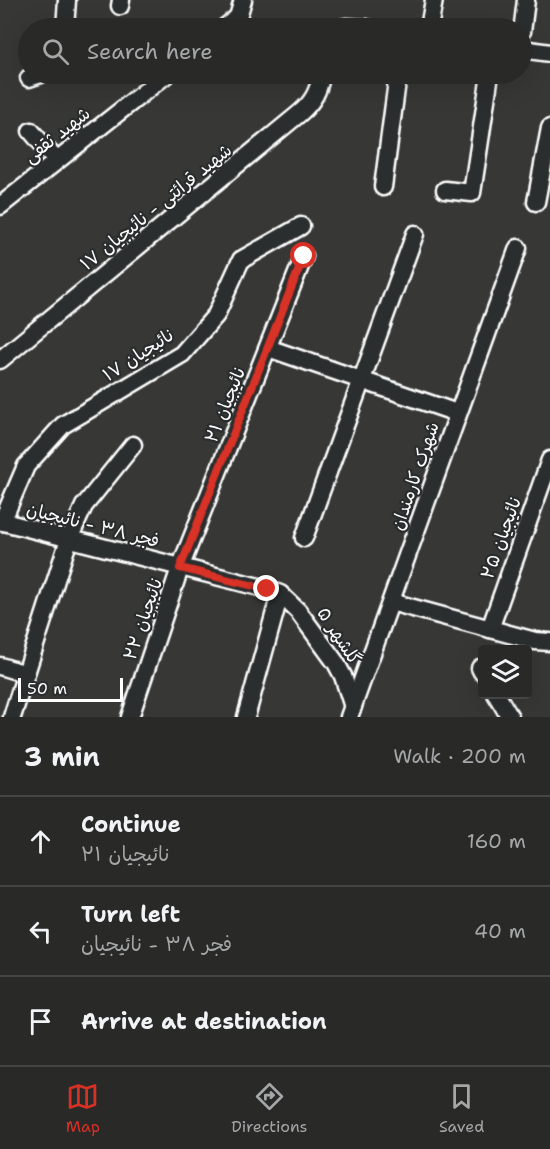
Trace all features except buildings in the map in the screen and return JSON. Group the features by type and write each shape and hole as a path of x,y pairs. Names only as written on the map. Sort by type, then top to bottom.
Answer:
{"street":[{"path":"66,18 67,0"},
{"path":"431,18 434,0"},
{"path":"524,18 526,0"},
{"path":"237,18 243,2"},
{"path":"532,50 550,53"},
{"name":"شهید ثقفی","path":"0,206 154,84"},
{"name":"شهید قرائتی - نائیجیان ۱۷","path":"0,360 300,113 311,103 319,84"},
{"path":"383,187 397,84"},
{"path":"445,190 472,193 488,84"},
{"path":"536,202 550,128"},
{"path":"31,131 56,160"},
{"name":"نائیجیان ۱۷","path":"1,522 26,466 63,425 182,354 216,315 242,260 301,226"},
{"path":"304,538 415,234"},
{"name":"شهرک کارمندان","path":"351,712 518,248"},
{"name":"نائیجیان ۲۱","path":"180,568 304,256"},
{"path":"268,348 457,413"},
{"path":"12,717 69,539 84,506 133,445"},
{"name":"نائیجیان ۲۵","path":"490,629 545,490 550,460"},
{"name":"فجر ۳۸ - نائیجیان","path":"1,522 280,594"},
{"name":"نائیجیان ۲۲","path":"130,717 180,568"},
{"path":"246,717 280,594"},
{"name":"گلشهر ۵","path":"280,594 298,611 336,663 343,676 351,712"},
{"path":"391,603 543,641"},
{"path":"0,666 26,674"},
{"path":"499,699 510,717"}],"route":[{"path":"267,589 180,568 304,256"}]}
